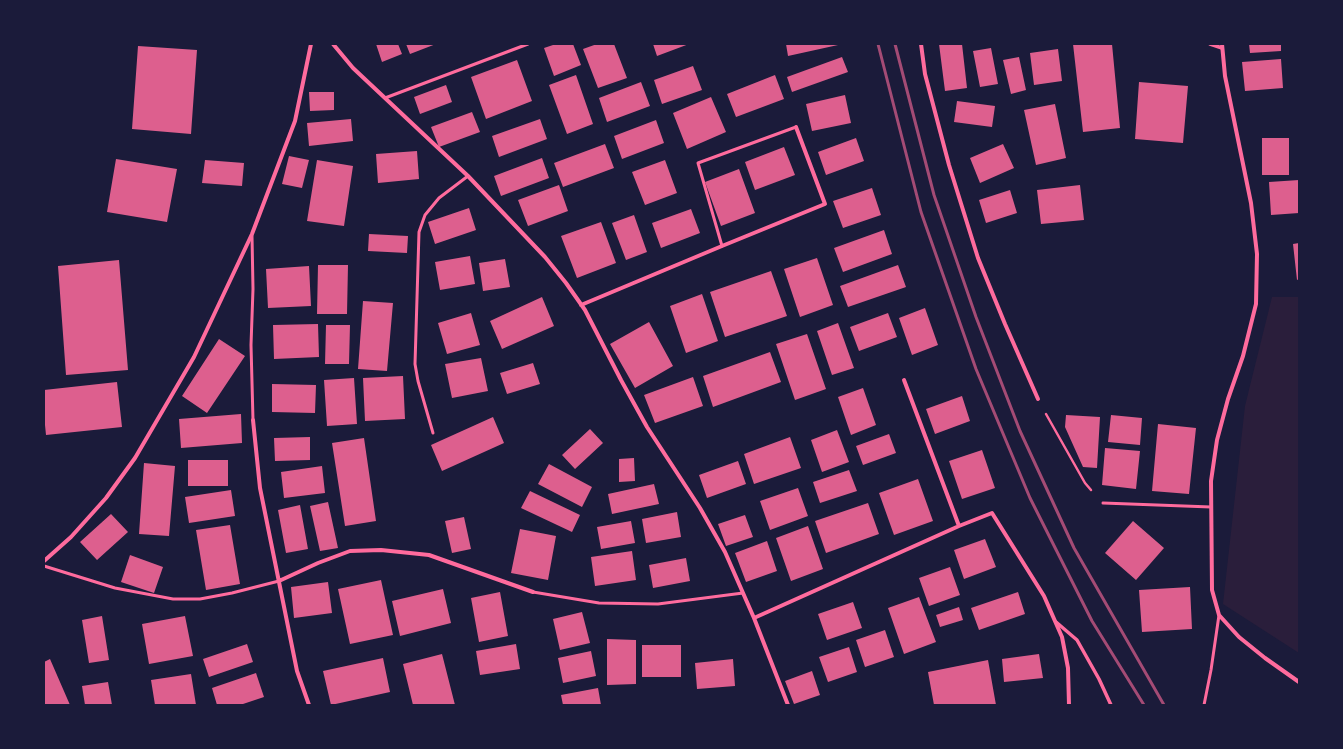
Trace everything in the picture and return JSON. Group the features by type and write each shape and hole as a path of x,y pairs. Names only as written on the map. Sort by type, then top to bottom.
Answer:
{"street":[{"path":"44,561 71,537 106,498 135,458 194,357 252,234 295,121 311,44"},
{"path":"333,44 353,68 468,176 545,257 585,310 647,427 700,508 726,552 788,705"},
{"path":"921,44 925,74 949,165 978,258 1038,399"},
{"path":"1210,44 1222,46 1226,84 1251,203 1257,254 1256,304 1243,356 1228,399 1217,440 1211,481 1212,590 1219,615 1239,637 1299,682"},
{"path":"581,305 825,204 796,127"},
{"path":"904,380 959,526"},
{"path":"253,420 260,488 297,671 309,705"},
{"path":"754,618 959,526 992,513 1044,596 1062,637 1068,668 1069,705"},
{"path":"279,581 318,563 350,551 381,550 429,555 533,592"},
{"path":"1055,621 1077,640 1100,679 1111,705"}],"lane":[{"path":"385,98 528,44"},
{"path":"722,246 698,163 796,127"},
{"path":"433,433 418,381 416,364 419,232 425,215 439,198 468,176"},
{"path":"252,234 253,290 251,345 253,420"},
{"path":"1103,503 1211,507"},
{"path":"44,566 115,588 173,599 200,599 232,593 279,581"},
{"path":"533,592 599,603 658,604 743,593"},
{"path":"1204,705 1219,615"}],"path":[{"path":"1038,399 1085,483 1103,503"}],"shaded area":[{"path":"1272,297 1299,297 1299,653 1223,604 1245,406"}],"building":[{"path":"376,44 398,44 402,54 382,62"},
{"path":"406,44 436,44 410,54"},
{"path":"556,44 573,44 581,65 554,76 544,48"},
{"path":"597,44 614,44 627,78 598,88 583,49"},
{"path":"653,44 689,44 657,56"},
{"path":"786,44 838,44 838,45 788,56"},
{"path":"939,44 962,44 967,88 945,91"},
{"path":"1073,44 1112,44 1120,128 1083,132"},
{"path":"1249,44 1281,44 1281,51 1250,53"},
{"path":"138,46 197,50 191,134 132,129"},
{"path":"991,48 998,84 980,87 973,51"},
{"path":"1058,49 1062,81 1034,85 1030,53"},
{"path":"842,57 848,72 792,92 787,77"},
{"path":"1019,57 1026,90 1011,94 1003,60"},
{"path":"1281,59 1283,88 1245,91 1242,62"},
{"path":"517,60 532,101 486,119 471,77"},
{"path":"693,66 702,90 662,104 654,80"},
{"path":"576,75 593,124 567,134 549,85"},
{"path":"775,75 784,99 736,117 727,94"},
{"path":"641,82 650,106 607,122 599,98"},
{"path":"1139,82 1188,86 1183,143 1135,139"},
{"path":"446,85 452,102 420,114 414,97"},
{"path":"309,92 334,92 334,110 310,111"},
{"path":"845,95 851,123 812,131 806,104"},
{"path":"711,97 726,132 687,149 673,113"},
{"path":"957,101 995,106 992,127 954,122"},
{"path":"1055,104 1066,158 1036,165 1024,110"},
{"path":"472,112 480,132 439,147 431,127"},
{"path":"351,119 353,141 309,146 307,123"},
{"path":"540,119 547,139 499,157 492,136"},
{"path":"656,120 664,143 622,159 614,136"},
{"path":"856,138 864,161 826,175 818,152"},
{"path":"1262,138 1289,138 1289,175 1262,175"},
{"path":"605,144 614,168 563,187 554,163"},
{"path":"1003,144 1014,168 980,183 970,158"},
{"path":"784,147 795,175 755,190 745,162"},
{"path":"417,151 419,179 378,183 376,154"},
{"path":"289,156 309,160 302,188 282,184"},
{"path":"542,158 549,178 501,196 494,176"},
{"path":"116,159 177,169 167,222 107,212"},
{"path":"205,160 244,163 242,186 202,183"},
{"path":"317,160 353,166 344,226 307,221"},
{"path":"665,160 677,193 645,205 632,172"},
{"path":"739,169 755,213 721,226 705,182"},
{"path":"1299,180 1299,213 1271,215 1269,182"},
{"path":"559,185 568,211 528,226 518,200"},
{"path":"1080,185 1084,220 1041,224 1037,190"},
{"path":"872,188 881,215 843,228 833,201"},
{"path":"1010,190 1017,213 986,223 979,200"},
{"path":"469,208 476,230 435,244 428,222"},
{"path":"691,209 700,233 661,248 652,223"},
{"path":"634,215 647,252 626,260 612,223"},
{"path":"601,222 616,263 577,278 561,236"},
{"path":"884,230 892,254 843,272 834,248"},
{"path":"369,234 408,236 407,253 368,251"},
{"path":"1299,243 1299,279 1297,280 1293,244"},
{"path":"470,256 475,284 440,290 435,262"},
{"path":"817,258 833,305 800,317 784,269"},
{"path":"505,259 510,287 483,291 479,263"},
{"path":"119,260 128,370 66,375 58,266"},
{"path":"318,265 348,265 347,314 317,314"},
{"path":"898,265 906,287 848,307 840,286"},
{"path":"309,266 311,306 268,308 266,269"},
{"path":"771,271 787,316 725,337 710,292"},
{"path":"702,294 718,341 686,353 670,306"},
{"path":"542,297 554,326 502,349 490,321"},
{"path":"363,301 393,303 387,371 358,369"},
{"path":"925,308 938,345 912,355 899,318"},
{"path":"471,313 480,345 447,354 438,323"},
{"path":"888,313 897,337 859,351 850,327"},
{"path":"649,322 673,366 635,388 610,344"},
{"path":"838,323 854,368 832,375 817,331"},
{"path":"318,324 319,357 274,359 273,325"},
{"path":"326,325 350,325 349,364 325,364"},
{"path":"807,334 826,389 795,400 776,344"},
{"path":"219,339 245,356 207,413 182,396"},
{"path":"770,352 781,382 713,407 703,376"},
{"path":"481,358 488,391 452,398 445,364"},
{"path":"533,363 540,384 507,394 500,373"},
{"path":"403,376 405,419 365,421 363,378"},
{"path":"693,377 703,406 655,423 644,395"},
{"path":"354,378 357,424 327,426 324,380"},
{"path":"117,382 122,427 46,435 44,390"},
{"path":"272,384 316,385 315,413 272,412"},
{"path":"863,388 876,425 851,435 838,397"},
{"path":"962,396 970,421 935,434 926,409"},
{"path":"241,414 242,443 181,448 179,419"},
{"path":"1066,415 1100,417 1097,468 1083,467 1065,427"},
{"path":"1111,415 1142,418 1140,445 1108,442"},
{"path":"493,417 504,443 442,471 431,445"},
{"path":"1158,424 1196,428 1189,494 1152,491"},
{"path":"590,429 603,443 575,469 562,455"},
{"path":"837,430 849,462 822,472 811,440"},
{"path":"889,434 896,453 863,465 856,446"},
{"path":"310,437 310,460 275,461 274,438"},
{"path":"790,437 801,468 754,484 744,454"},
{"path":"364,438 376,521 345,526 332,443"},
{"path":"1105,448 1140,451 1136,489 1102,485"},
{"path":"982,450 995,488 962,499 949,461"},
{"path":"634,458 635,481 619,482 619,459"},
{"path":"188,460 228,460 228,486 188,486"},
{"path":"738,461 746,484 707,498 699,475"},
{"path":"144,463 175,466 169,536 139,534"},
{"path":"549,464 592,487 582,507 538,484"},
{"path":"322,466 325,493 284,498 281,472"},
{"path":"849,470 857,491 820,503 813,482"},
{"path":"918,479 933,521 894,535 879,493"},
{"path":"654,484 659,504 612,514 608,494"},
{"path":"798,488 808,516 770,530 760,501"},
{"path":"231,490 235,516 189,523 185,497"},
{"path":"530,491 580,515 572,532 521,508"},
{"path":"328,502 338,548 320,551 310,506"},
{"path":"868,503 879,534 826,553 815,521"},
{"path":"300,505 308,549 286,553 278,510"},
{"path":"677,512 681,537 646,543 642,519"},
{"path":"111,514 128,532 97,560 80,542"},
{"path":"745,515 753,537 726,546 718,524"},
{"path":"464,517 471,549 452,553 445,521"},
{"path":"631,521 635,543 601,549 597,527"},
{"path":"1133,521 1164,548 1136,580 1105,553"},
{"path":"230,525 240,584 206,590 196,530"},
{"path":"808,526 823,569 791,581 776,538"},
{"path":"520,529 556,536 548,580 511,573"},
{"path":"985,539 996,567 964,579 954,550"},
{"path":"767,541 777,571 746,582 735,553"},
{"path":"632,551 636,580 595,586 591,557"},
{"path":"130,555 163,567 154,593 121,582"},
{"path":"686,558 690,581 653,588 649,565"},
{"path":"950,567 960,595 929,606 919,578"},
{"path":"381,580 393,635 350,644 338,589"},
{"path":"328,582 332,613 294,618 291,587"},
{"path":"1190,587 1192,629 1142,632 1139,590"},
{"path":"443,589 451,623 400,636 392,601"},
{"path":"500,592 508,636 479,642 471,598"},
{"path":"1018,592 1025,614 979,630 971,608"},
{"path":"919,597 936,642 904,654 888,608"},
{"path":"853,602 862,628 827,640 818,614"},
{"path":"959,607 963,620 940,627 936,615"},
{"path":"582,612 590,643 560,650 553,619"},
{"path":"102,616 109,660 89,663 82,620"},
{"path":"185,616 193,656 149,664 142,624"},
{"path":"885,630 894,657 865,667 856,640"},
{"path":"607,639 636,640 636,684 607,685"},
{"path":"247,644 253,662 209,677 203,659"},
{"path":"516,644 520,669 480,675 476,651"},
{"path":"642,645 681,645 681,677 642,677"},
{"path":"849,647 857,672 828,682 819,657"},
{"path":"591,651 596,676 563,683 558,658"},
{"path":"442,654 455,705 413,705 403,664"},
{"path":"1039,654 1043,678 1004,682 1002,659"},
{"path":"383,658 390,692 331,705 323,671"},
{"path":"50,659 70,705 44,705 44,662"},
{"path":"733,659 735,686 697,689 695,663"},
{"path":"988,660 996,705 934,705 928,672"},
{"path":"812,671 820,695 794,704 785,681"},
{"path":"256,673 264,697 240,705 217,705 212,688"},
{"path":"191,674 196,705 155,705 151,680"},
{"path":"108,682 112,705 85,705 82,686"},
{"path":"598,688 601,705 563,705 561,695"}],"railway":[{"path":"878,44 921,212 976,369 1030,498 1092,621 1144,705"},
{"path":"895,44 934,195 976,317 1020,431 1074,548 1164,705"}]}
